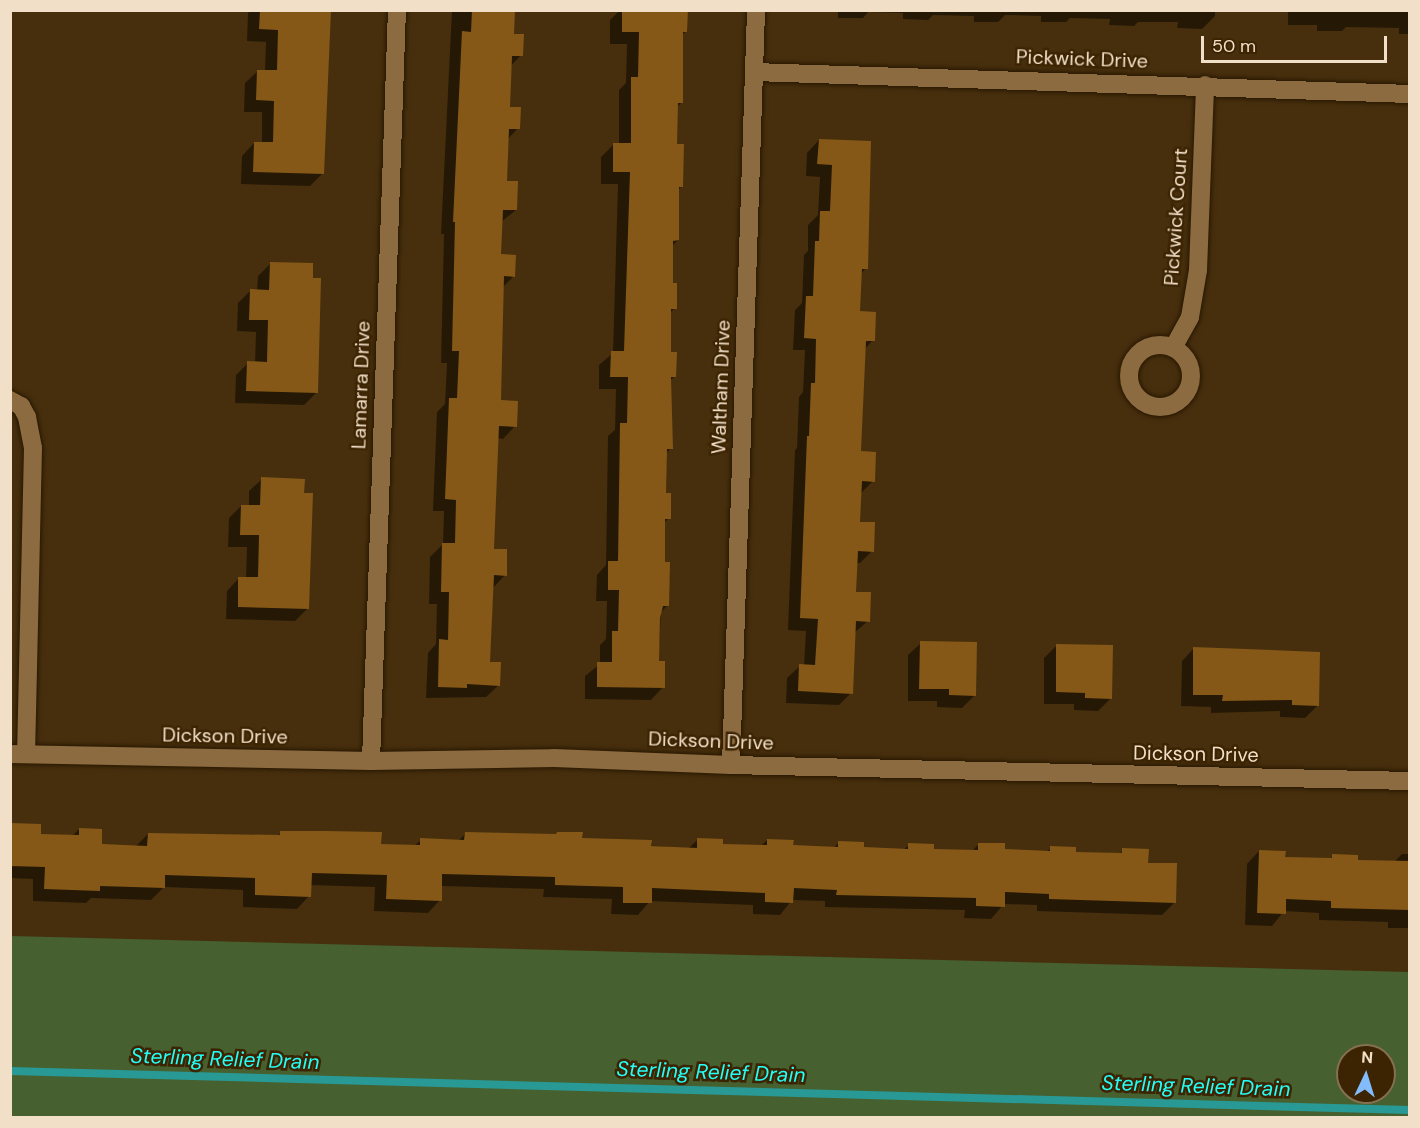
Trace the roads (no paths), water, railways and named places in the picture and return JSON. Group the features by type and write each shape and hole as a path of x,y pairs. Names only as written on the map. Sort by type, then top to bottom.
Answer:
{"street":[{"name":"Lamarra Drive","path":"371,761 397,10"},
{"name":"Waltham Drive","path":"731,765 756,10"},
{"name":"Pickwick Drive","path":"753,72 1205,85 1410,94"},
{"name":"Pickwick Court","path":"1173,348 1190,317 1198,270 1205,85"},
{"path":"16,403 31,427 33,448 18,754"},
{"name":"Dickson Drive","path":"18,754 371,761 554,758 731,765 1410,781"}],"waterway":[{"name":"Sterling Relief Drain","path":"10,1071 1410,1110"}]}
